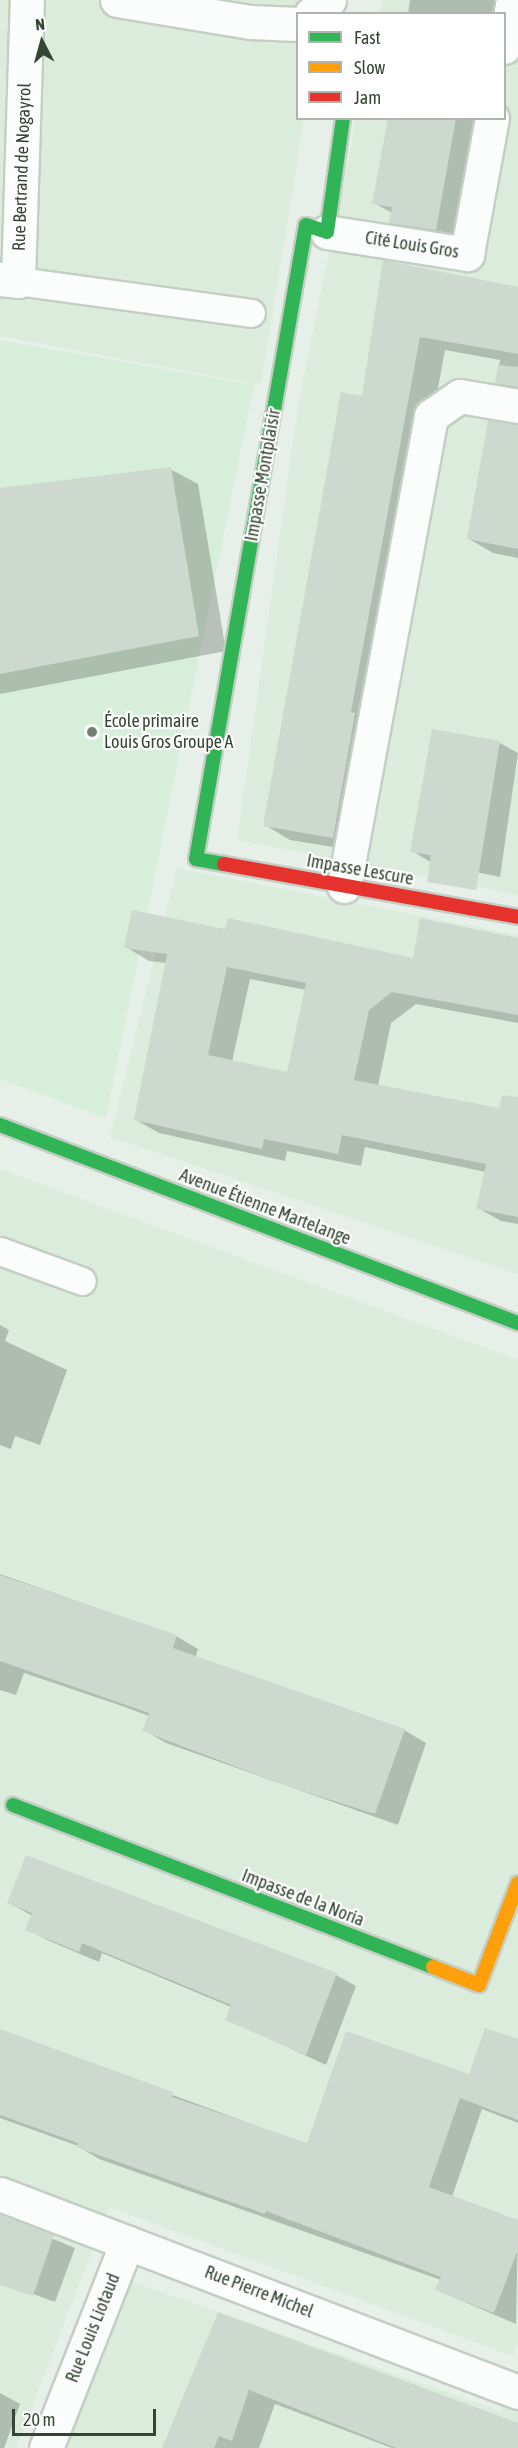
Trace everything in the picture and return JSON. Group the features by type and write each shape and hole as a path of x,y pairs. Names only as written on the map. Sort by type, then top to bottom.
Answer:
{"street":[{"name":"Rue Bertrand de Nogayrol","path":"9,280 27,0"},
{"path":"117,0 250,22 296,24"},
{"path":"314,12 329,0"},
{"path":"506,37 513,0"},
{"path":"327,232 343,120"},
{"name":"Cité Louis Gros","path":"327,232 467,254 492,120"},
{"name":"Impasse Montplaisir","path":"196,859 306,225 327,232"},
{"path":"345,886 431,416 460,396 518,406"},
{"name":"Impasse Lescure","path":"196,859 518,917"},
{"name":"Avenue Étienne Martelange","path":"0,1125 518,1323"},
{"name":"Impasse de la Noria","path":"13,1805 478,1985 518,1883"},
{"name":"Rue Pierre Michel","path":"0,2194 518,2392"},
{"name":"Rue Louis Liotaud","path":"46,2448 127,2242"}],"lane":[{"path":"9,280 251,314"},
{"path":"0,1251 82,1281"}],"shaded area":[{"path":"0,0 324,0 302,12 296,12 296,120 304,120 261,385 0,336"},
{"path":"383,0 518,0 518,895 237,840 299,400 356,120 506,120 506,12 379,12"},
{"name":"École primaire Louis Gros Groupe A","path":"0,340 254,385 106,1118 0,1079"},
{"path":"177,868 518,935 518,1274 110,1137"},
{"path":"0,1169 518,1360 518,2344 513,2356 109,2207 16,2448 0,2448"},
{"path":"130,2281 501,2411 518,2365 518,2448 67,2448"}],"building":[{"path":"388,120 456,120 436,230 389,223 392,207 372,204"},
{"path":"383,260 518,287 518,354 420,337 351,712 355,713 333,838 263,826 341,392 362,396"},
{"path":"498,365 518,367 518,387 495,383"},
{"path":"488,420 518,424 518,549 467,539"},
{"path":"171,467 199,636 0,674 0,488"},
{"path":"432,729 500,741 476,890 427,882 431,855 410,852"},
{"path":"132,910 225,929 228,918 413,958 420,918 518,938 518,1015 392,992 369,1010 354,1080 499,1108 502,1095 518,1097 518,1217 476,1209 486,1164 342,1135 338,1154 264,1139 262,1149 134,1120 167,954 124,948","holes":["227,967 306,983 287,1072 208,1055"]},
{"path":"0,1575 177,1635 173,1648 405,1729 375,1814 290,1787 142,1731 149,1713 0,1661"},
{"path":"26,1855 337,1973 306,2055 225,2020 231,2005 82,1943 79,1952 25,1930 32,1913 7,1903"},
{"path":"485,2028 518,2039 518,2120 460,2098 429,2187 518,2220 518,2249 494,2313 435,2290 441,2277 266,2211 265,2214 76,2147 78,2143 0,2115 0,2029 173,2092 172,2097 307,2143 346,2031 469,2074"},
{"path":"0,2215 54,2235 33,2296 0,2285"},
{"path":"218,2312 518,2423 518,2448 396,2448 249,2390 232,2441 219,2436 214,2448 162,2448"}],"traffic: fast":[{"path":"224,864 196,859 306,225 327,232 343,120"},
{"path":"0,1125 518,1323"},
{"path":"13,1805 433,1967"}],"traffic: slow":[{"path":"433,1967 479,1985 518,1883"}],"traffic: jam":[{"path":"224,864 518,917"}],"place":[{"name":"École primaire Louis Gros Groupe A","path":"92,732"}]}
